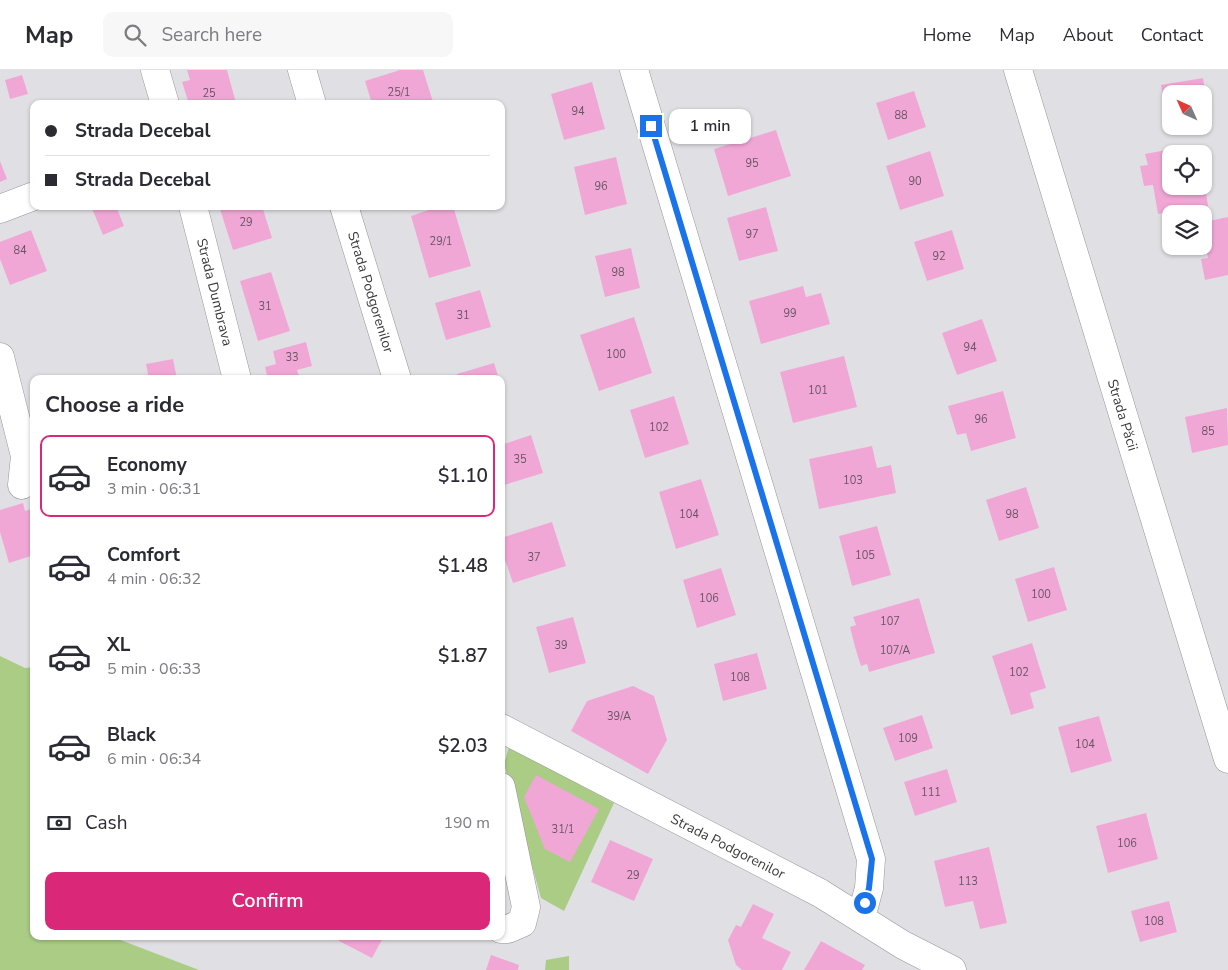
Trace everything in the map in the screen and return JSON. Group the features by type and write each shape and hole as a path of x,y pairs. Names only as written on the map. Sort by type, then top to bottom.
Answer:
{"street":[{"path":"155,70 164,100"},
{"path":"302,70 311,100"},
{"path":"634,70 872,859 869,888 861,918"},
{"name":"Strada Păcii","path":"1018,70 1228,759"},
{"path":"0,209 30,198"},
{"name":"Strada Dumbrava","path":"194,210 236,375"},
{"name":"Strada Podgorenilor","path":"345,210 396,375"},
{"path":"0,357 25,456 19,485"},
{"name":"Strada Podgorenilor","path":"505,730 820,893 903,944 952,970"},
{"path":"505,806 526,907 522,923 505,929"}],"green space":[{"path":"0,656 25,668 30,667 30,940 120,940 199,970 0,970"},
{"path":"509,747 614,803 564,911 541,898 505,768"},
{"path":"569,956 569,970 545,970 546,960"}],"building":[{"path":"187,70 227,70 235,100 188,100 182,82 190,80"},
{"path":"400,70 423,70 432,100 371,100 365,81"},
{"path":"22,75 28,94 10,99 5,80"},
{"path":"1203,78 1204,85 1162,85 1162,91 1161,85"},
{"path":"592,82 605,129 564,140 551,94"},
{"path":"914,91 926,127 888,140 876,103"},
{"path":"776,130 791,176 728,196 714,149"},
{"path":"930,151 944,196 900,210 886,166"},
{"path":"1162,151 1162,195 1206,195 1208,205 1162,205 1162,213 1158,214 1153,185 1144,186 1140,166 1148,165 1145,154"},
{"path":"616,157 627,204 585,215 574,167"},
{"path":"0,161 7,179 0,182"},
{"path":"766,207 778,251 739,261 727,218"},
{"path":"93,210 118,210 124,226 103,235"},
{"path":"220,210 263,210 272,238 233,250"},
{"path":"429,210 454,210 471,266 429,278 411,216"},
{"path":"1228,217 1228,275 1205,280 1201,259 1208,258 1207,255 1212,255 1212,220"},
{"path":"31,230 47,271 10,285 0,259 0,242"},
{"path":"952,230 964,269 927,281 914,242"},
{"path":"631,248 640,288 605,297 595,256"},
{"path":"271,272 290,331 258,341 240,281"},
{"path":"803,286 806,297 821,293 830,324 761,344 749,301"},
{"path":"480,290 491,327 446,340 435,303"},
{"path":"634,317 652,373 599,391 580,335"},
{"path":"982,319 997,361 957,375 942,333"},
{"path":"306,342 312,366 297,370 299,375 267,375 265,367 276,364 273,351"},
{"path":"844,356 857,407 793,423 780,372"},
{"path":"173,359 176,375 148,375 146,364"},
{"path":"494,363 498,375 457,375"},
{"path":"1003,391 1016,438 971,451 966,433 957,435 948,406"},
{"path":"674,396 689,444 645,458 630,410"},
{"path":"1227,408 1228,445 1192,453 1185,417"},
{"path":"531,435 543,473 505,485 505,444"},
{"path":"872,446 877,468 891,465 896,493 819,509 809,459"},
{"path":"701,479 719,535 676,549 659,492"},
{"path":"1026,487 1039,528 999,541 986,500"},
{"path":"23,503 25,511 30,509 30,556 9,563 0,532 0,510"},
{"path":"552,522 566,566 513,583 505,560 505,537"},
{"path":"877,526 891,575 852,586 839,536"},
{"path":"1054,567 1067,610 1028,622 1015,579"},
{"path":"721,568 736,615 697,628 683,580"},
{"path":"919,598 935,653 869,672 867,664 861,666 850,627 856,625 853,617"},
{"path":"573,617 586,663 549,673 536,627"},
{"path":"1032,643 1046,688 1030,693 1034,708 1011,715 992,656"},
{"path":"757,653 767,689 723,701 714,664"},
{"path":"633,686 654,696 667,740 648,774 571,731 587,701"},
{"path":"922,715 933,748 895,761 883,728"},
{"path":"1099,716 1112,761 1071,773 1058,727"},
{"path":"947,769 957,802 915,816 904,782"},
{"path":"536,775 599,809 570,862 545,849 524,797"},
{"path":"1146,813 1158,859 1108,873 1096,826"},
{"path":"610,840 653,859 634,901 591,882"},
{"path":"989,847 1007,923 980,929 973,901 945,907 934,861"},
{"path":"1169,901 1177,932 1140,942 1131,911"},
{"path":"753,904 774,914 762,938 791,952 782,970 742,970 736,965 728,940 736,925 741,927"},
{"path":"339,940 382,940 372,958"},
{"path":"821,941 865,965 862,970 804,970"},
{"path":"491,955 519,965 518,970 486,970"}],"route":[{"path":"651,126 872,859 869,888 865,903"}]}
